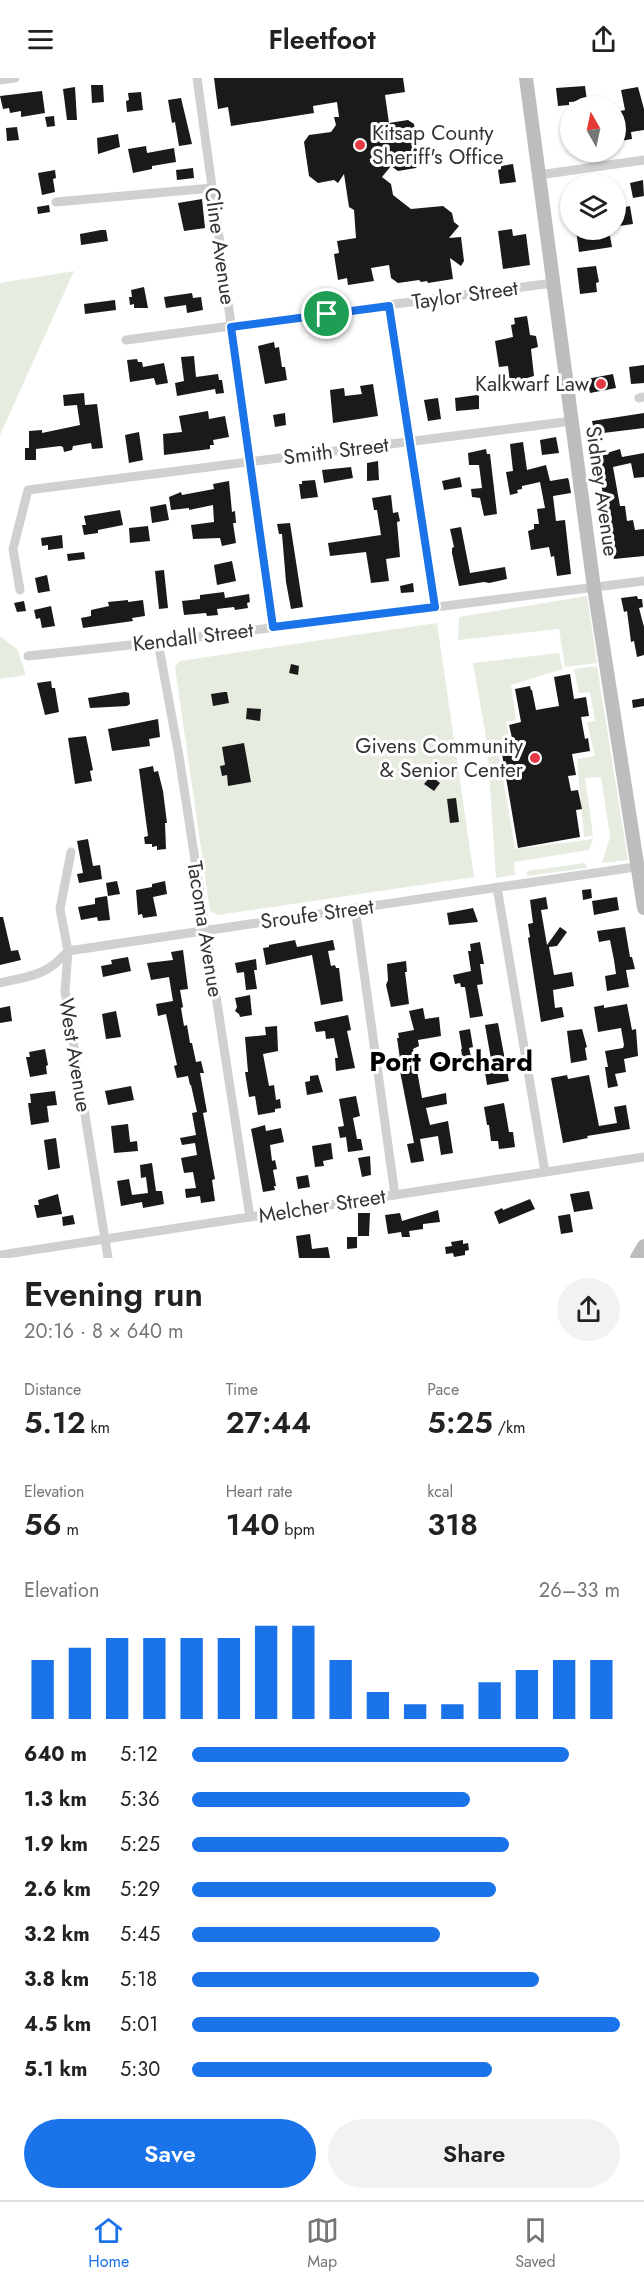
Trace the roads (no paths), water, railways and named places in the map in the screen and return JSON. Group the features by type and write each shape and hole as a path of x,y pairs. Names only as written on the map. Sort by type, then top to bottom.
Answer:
{"main road":[{"name":"Sidney Avenue","path":"526,78 594,588 641,866 644,908"},
{"path":"637,1258 644,1246"}],"street":[{"path":"0,80 15,78"},
{"name":"Cline Avenue","path":"197,78 273,627"},
{"path":"539,175 644,159"},
{"path":"56,202 212,188"},
{"name":"Taylor Street","path":"126,340 553,283"},
{"path":"389,306 435,607"},
{"name":"Smith Street","path":"20,590 13,549 28,490 572,421"},
{"name":"Kendall Street","path":"28,656 644,582"},
{"name":"Tacoma Avenue","path":"158,642 179,756 250,1217"},
{"name":"West Avenue","path":"71,852 60,909 68,951 65,991 108,1258"},
{"name":"Sroufe Street","path":"68,951 641,866"},
{"path":"497,887 545,1172"},
{"path":"355,908 395,1195"},
{"path":"0,983 44,972 55,966 68,951"},
{"name":"Melcher Street","path":"0,1255 644,1156"}],"place":[{"name":"Kitsap County Sheriff's Office","path":"360,145"},
{"name":"Kalkwarf Law","path":"601,384"},
{"name":"Givens Community & Senior Center","path":"535,758"}],"district":[{"name":"Port Orchard","path":"451,1061"}]}
